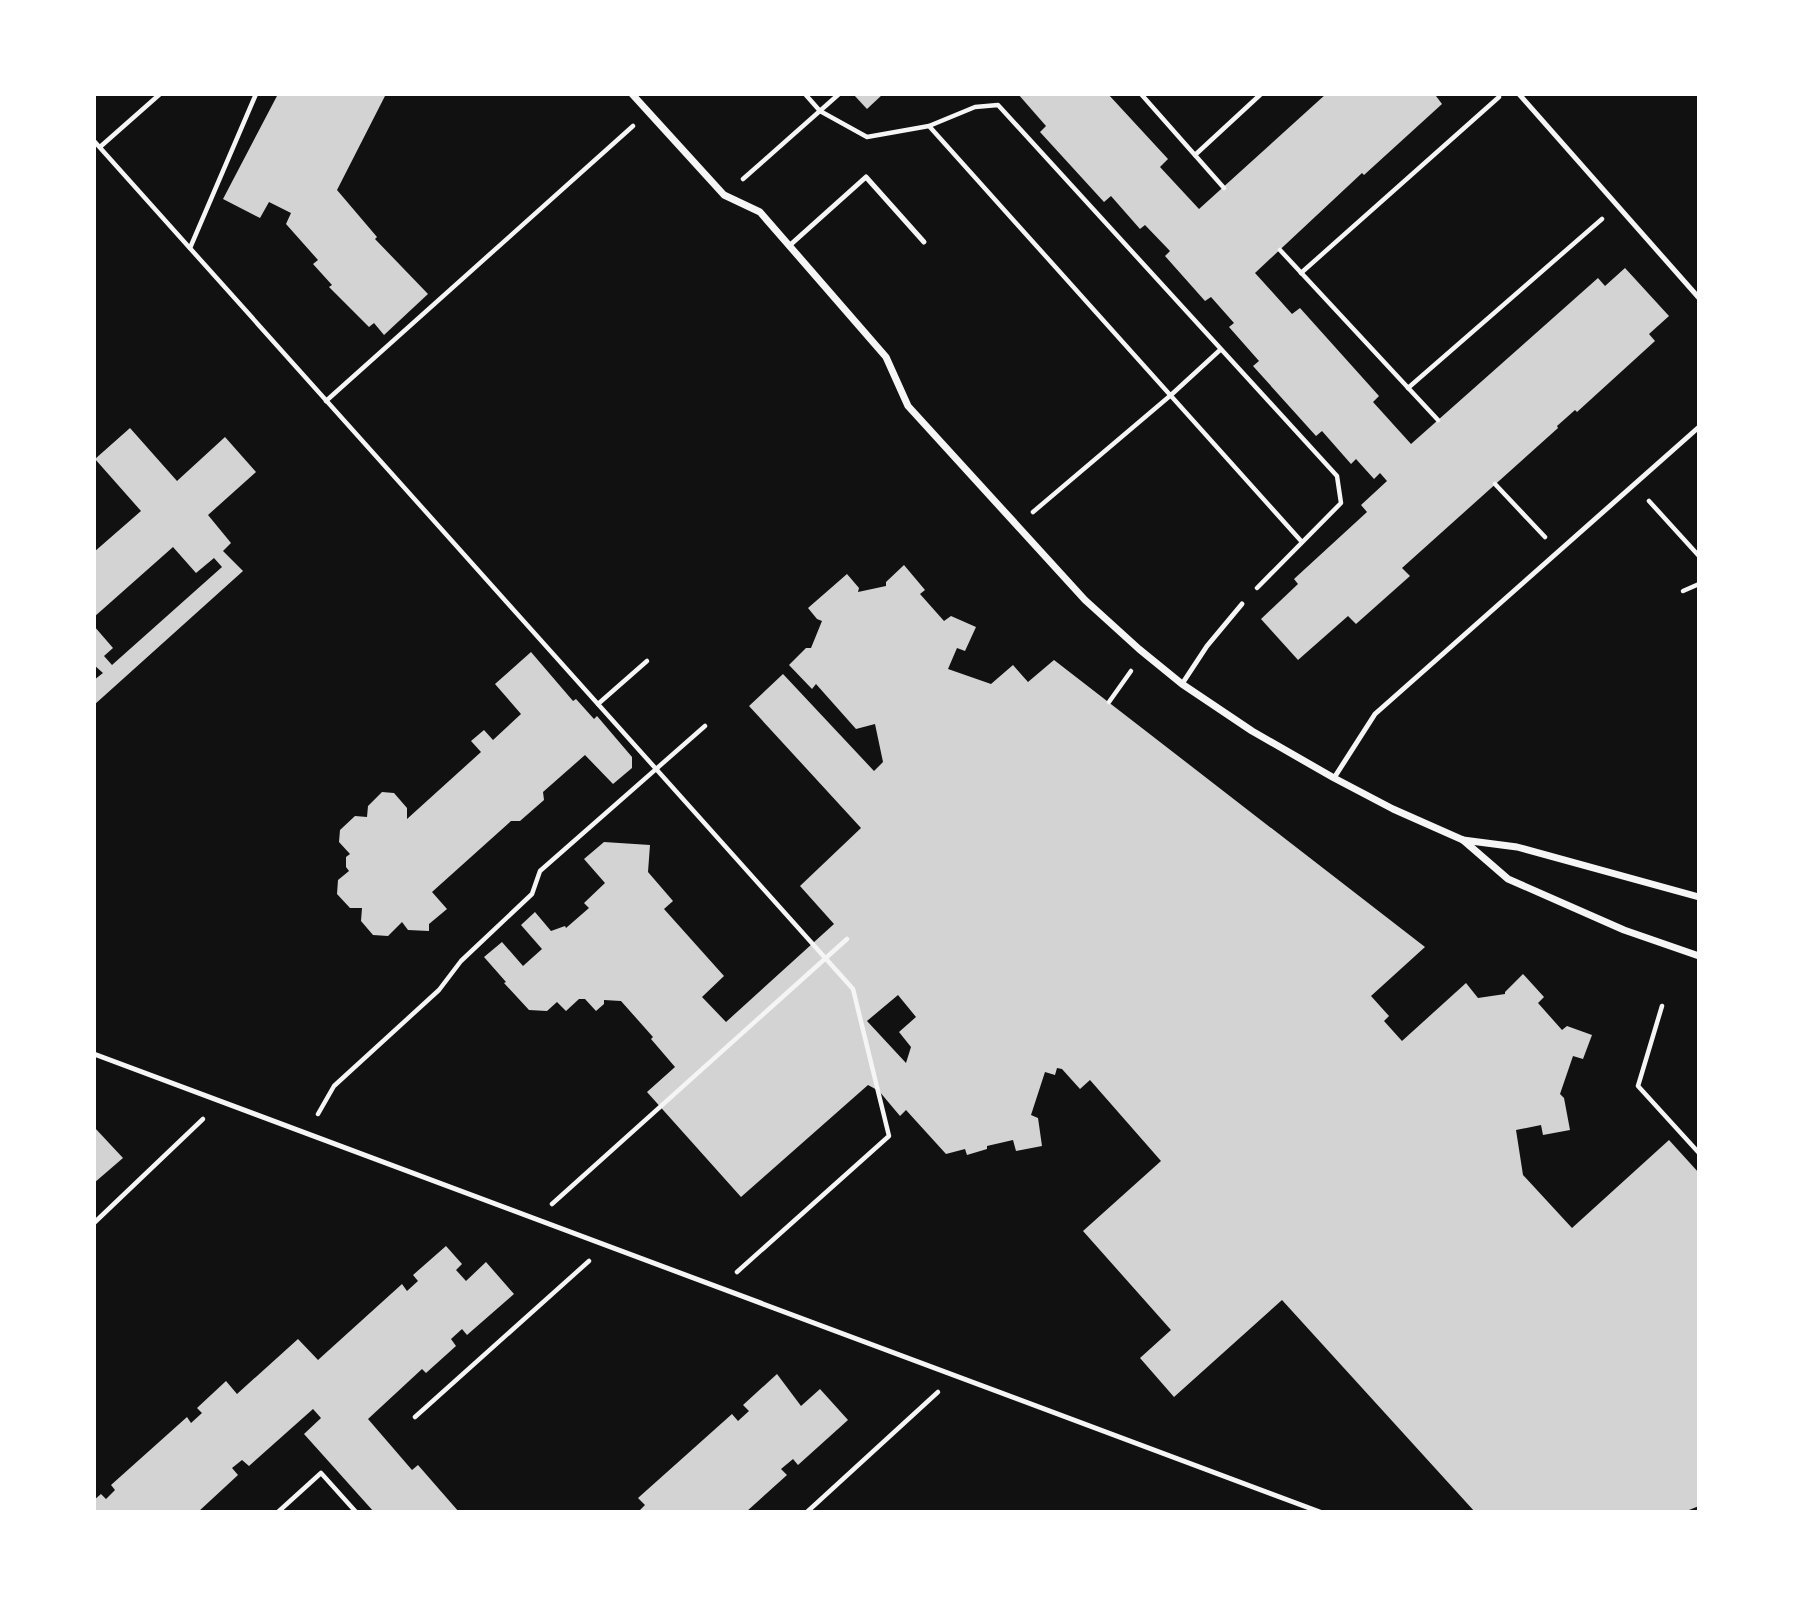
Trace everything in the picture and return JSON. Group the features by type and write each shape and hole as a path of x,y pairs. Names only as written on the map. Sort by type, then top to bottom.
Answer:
{"street":[{"path":"632,94 724,195 760,212 886,357 908,406 1084,600 1182,684 1252,731 1334,778 1393,809 1463,840 1517,848 1699,897"},
{"path":"1463,840 1508,879 1624,930 1699,956"}],"lane":[{"path":"1519,94 1699,298"},
{"path":"789,246 866,177 924,242"},
{"path":"1334,778 1375,714 1699,427"},
{"path":"1182,684 1207,646 1242,604"},
{"path":"94,1054 1320,1511"}],"path":[{"path":"100,147 160,94"},
{"path":"190,248 256,94"},
{"path":"805,94 820,111 867,137 929,126 975,107 998,105 1336,476 1341,503 1242,604"},
{"path":"724,195 839,94"},
{"path":"1142,94 1224,188"},
{"path":"1195,155 1261,94"},
{"path":"1301,273 1502,94"},
{"path":"326,401 648,113"},
{"path":"929,126 1302,542"},
{"path":"94,141 853,989 889,1136 719,1287"},
{"path":"1408,388 1618,206"},
{"path":"1280,250 1438,420"},
{"path":"1018,526 1220,350"},
{"path":"1495,484 1559,551"},
{"path":"1634,485 1699,556"},
{"path":"1683,591 1699,584"},
{"path":"598,704 647,661"},
{"path":"1109,702 1132,670"},
{"path":"308,1133 334,1086 439,990 461,961 532,894 540,871 705,726"},
{"path":"536,1218 847,939"},
{"path":"1662,1006 1638,1086 1699,1153"},
{"path":"94,1223 222,1101"},
{"path":"415,1417 607,1245"},
{"path":"807,1511 957,1375"},
{"path":"278,1511 321,1473 356,1511"}],"building":[{"path":"278,94 386,94 337,190 377,237 375,239 428,294 384,335 374,323 369,327 329,287 332,285 313,264 318,260 286,224 291,213 269,202 260,218 223,199"},
{"path":"853,94 883,94 867,109"},
{"path":"1018,94 1108,94 1168,159 1160,167 1199,209 1326,94 1438,94 1436,96 1442,104 1364,175 1362,173 1255,273 1292,314 1300,308 1379,396 1373,402 1411,444 1598,278 1605,286 1625,268 1669,316 1649,334 1655,341 1577,412 1575,410 1557,426 1558,428 1402,568 1410,576 1356,624 1348,616 1298,660 1261,619 1298,584 1294,579 1367,512 1361,505 1387,481 1380,473 1374,479 1356,459 1351,464 1322,431 1316,436 1253,366 1259,361 1229,327 1234,323 1211,297 1205,301 1165,256 1170,251 1145,225 1140,229 1111,196 1104,202 1040,132 1046,126"},
{"path":"130,428 177,481 225,437 256,472 208,515 231,543 223,551 243,571 94,705 94,680 103,673 94,665 94,626 113,648 104,656 112,665 222,567 214,558 196,573 173,547 94,617 94,552 141,511 95,459"},
{"path":"904,565 925,590 920,594 944,621 951,616 976,627 965,651 957,648 948,669 991,684 1013,665 1028,682 1054,660 1425,947 1371,996 1389,1016 1384,1021 1402,1041 1466,983 1478,998 1505,994 1523,974 1544,997 1538,1003 1562,1030 1567,1026 1592,1035 1583,1059 1573,1056 1560,1094 1564,1098 1570,1130 1543,1135 1541,1125 1516,1130 1523,1175 1572,1228 1669,1140 1699,1173 1699,1506 1684,1512 1475,1512 1282,1300 1174,1397 1140,1358 1171,1330 1083,1231 1161,1161 1090,1080 1080,1089 1062,1069 1057,1068 1055,1075 1045,1072 1031,1115 1038,1118 1042,1146 1016,1151 1013,1140 987,1146 987,1149 967,1155 965,1149 946,1154 906,1110 900,1116 879,1091 868,1085 741,1197 647,1092 675,1067 621,1001 604,1000 604,1004 596,1011 585,999 579,999 566,1011 557,1002 547,1011 529,1010 504,983 506,982 484,957 502,942 523,966 542,949 521,925 535,912 551,931 565,926 566,928 589,908 584,903 605,883 584,859 604,842 650,845 648,872 673,901 664,909 724,976 702,997 726,1022 834,924 800,886 861,828 749,706 783,674 874,771 883,762 875,724 856,729 816,684 812,689 789,665 806,648 811,648 822,621 808,608 847,574 859,588 858,592 886,586 886,582","holes":["898,995 916,1017 899,1032 911,1047 906,1063 867,1021"]},
{"path":"531,652 573,701 576,699 594,719 597,716 632,757 632,768 613,784 585,755 543,792 544,800 520,821 511,821 432,892 447,909 429,924 429,931 408,930 402,922 388,936 373,935 361,921 362,908 350,908 337,894 338,880 349,871 346,857 350,854 339,842 340,830 355,816 367,817 368,806 382,792 394,793 407,808 407,819 481,752 471,741 484,730 493,740 521,714 495,684"},
{"path":"94,1127 123,1158 94,1183"},
{"path":"446,1246 462,1264 456,1270 466,1281 486,1262 514,1294 467,1335 462,1329 451,1339 456,1346 426,1373 422,1369 368,1419 412,1470 418,1465 459,1512 374,1512 304,1434 321,1418 313,1409 249,1466 242,1460 232,1468 238,1475 198,1512 94,1512 94,1500 101,1494 106,1499 115,1490 111,1485 187,1417 191,1423 202,1413 197,1408 226,1381 237,1394 298,1339 318,1360 402,1284 407,1291 418,1281 413,1275"},
{"path":"777,1374 801,1406 820,1389 848,1420 798,1465 793,1459 781,1469 787,1475 746,1512 638,1512 645,1505 638,1498 732,1414 738,1421 749,1411 743,1405"}]}
